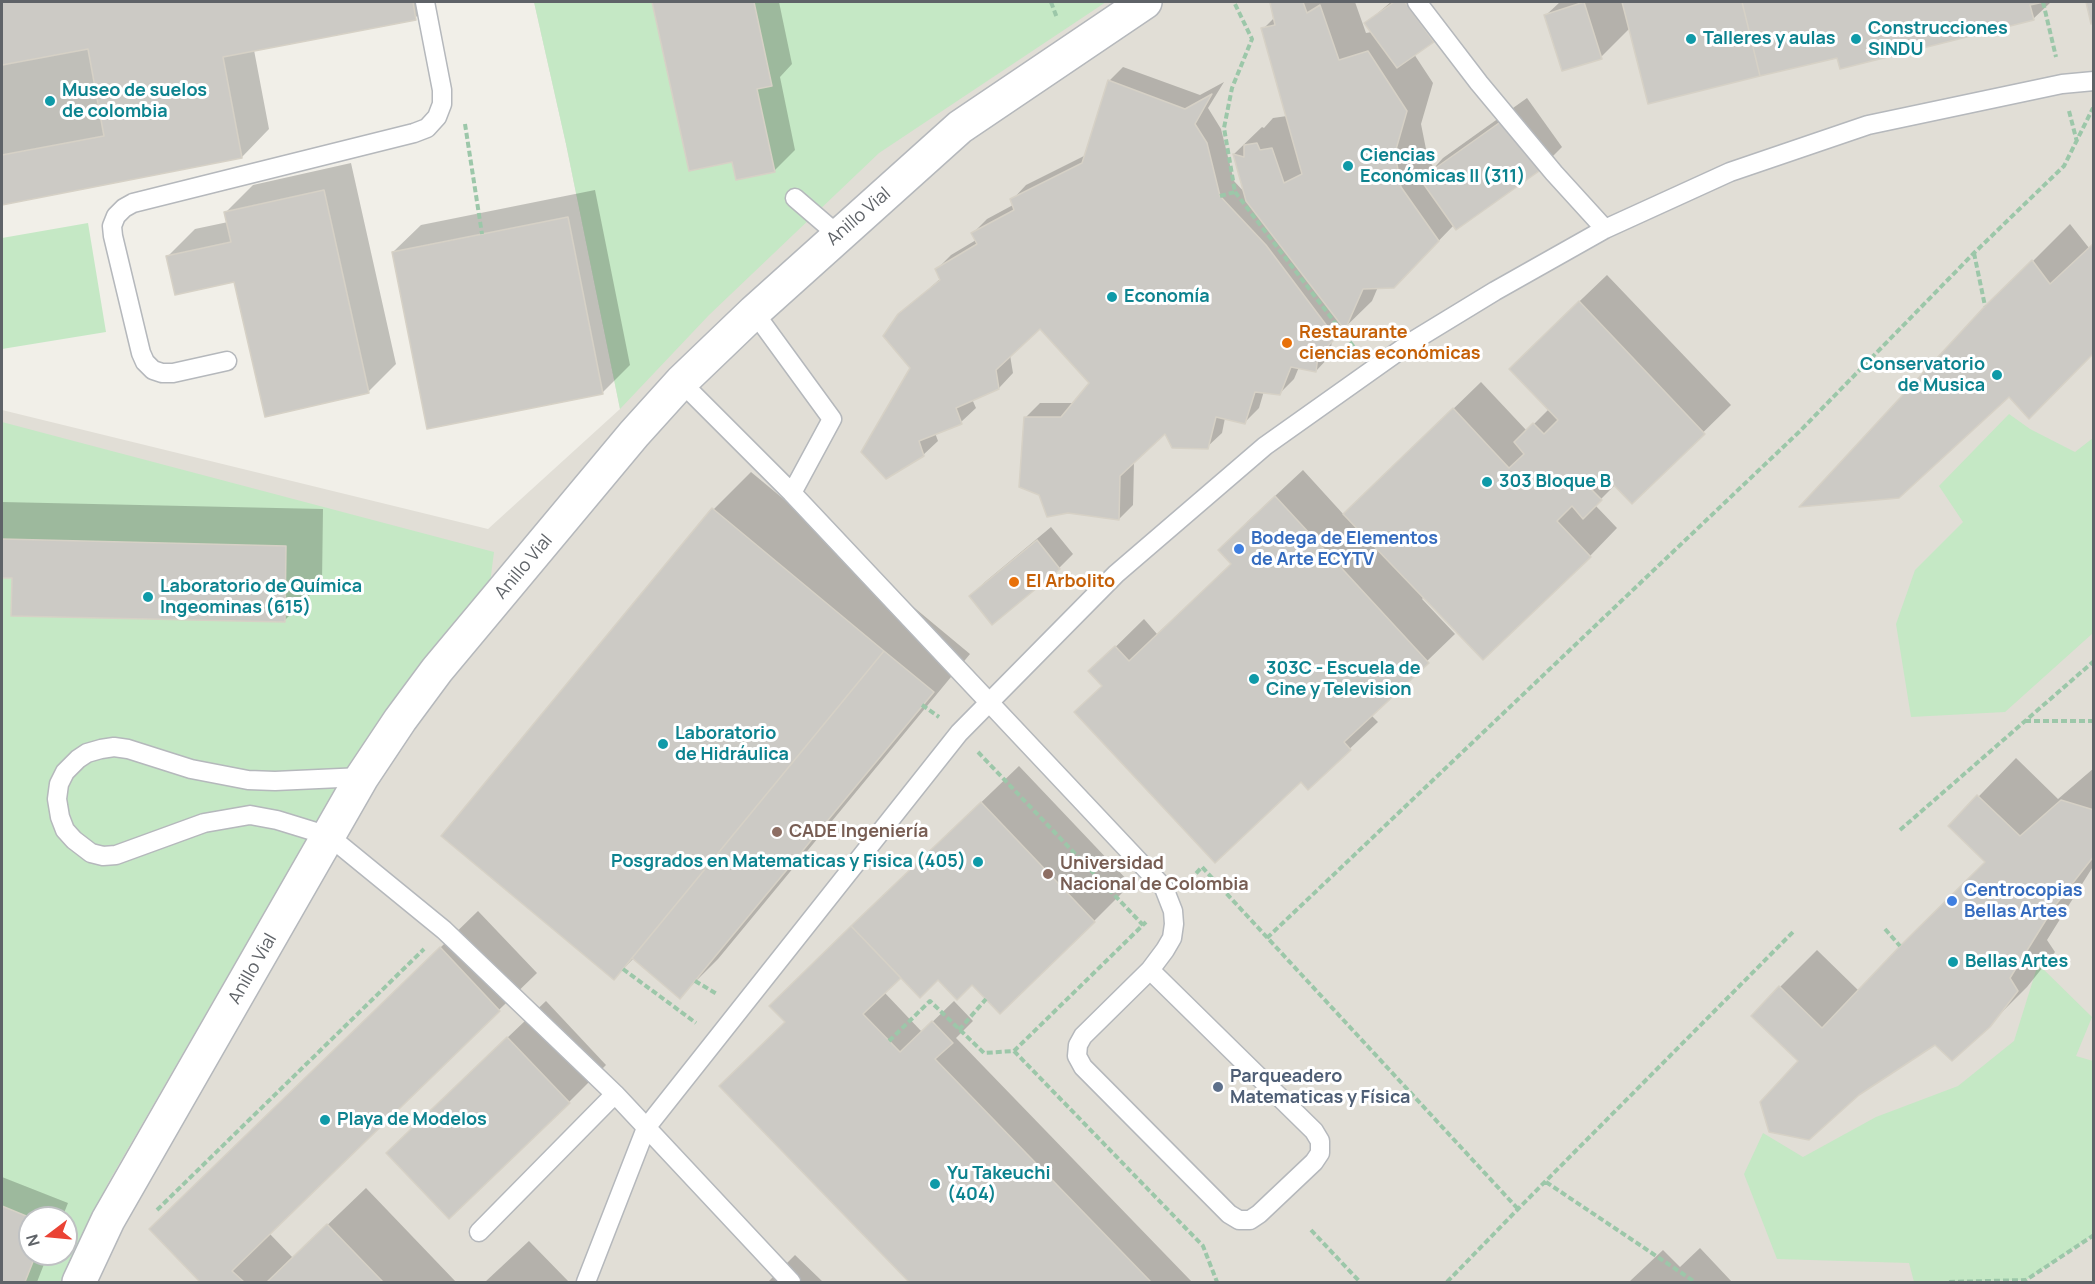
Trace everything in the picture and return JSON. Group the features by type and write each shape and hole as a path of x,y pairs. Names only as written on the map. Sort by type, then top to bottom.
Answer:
{"street":[{"name":"Anillo Vial","path":"79,1282 108,1220 362,777 437,670 634,434 681,382 754,312 960,127 1145,2"}],"lane":[{"path":"227,361 173,373 153,370 145,362 113,236 112,226 116,216 133,203 414,134 427,128 436,117 442,104 442,90 425,2"},
{"path":"1417,2 1479,83 1554,173 1605,229"},
{"path":"585,1282 646,1128 959,733 1116,574 1265,446 1371,370 1495,291 1605,229 1730,172 1868,125 2062,84 2094,81"},
{"path":"795,198 838,235"},
{"path":"754,312 832,419 792,494"},
{"path":"681,382 792,494 1156,878 1170,899 1174,924 1172,938 1150,970 1083,1036 1078,1045 1077,1056 1091,1074 1229,1214 1239,1220 1250,1220 1314,1162 1320,1153 1320,1141 1314,1131 1150,970"},
{"path":"362,777 248,780 191,769 128,749 114,747 94,751 78,759 65,772 59,784 57,799 65,830 82,848 103,856 116,855 204,823 250,815 277,819 328,836 444,930 615,1094 791,1282"},
{"path":"478,1232 615,1094"}],"path":[{"path":"1234,2 1252,39 1232,88 1224,128 1235,192 1371,370"},
{"path":"1267,938 1799,432 1974,253 2064,166 2094,107"},
{"path":"464,121 482,234"},
{"path":"1220,196 1235,192"},
{"path":"1974,253 1986,306"},
{"path":"1900,830 2094,661"},
{"path":"922,705 959,733 1143,925"},
{"path":"2024,721 2094,721"},
{"path":"889,1041 930,1001 984,1053 1014,1051 1202,867 1518,1209"},
{"path":"1885,929 1900,946"},
{"path":"1447,1282 1793,932"},
{"path":"108,1220 148,1218 426,946"},
{"path":"623,969 716,1038"},
{"path":"959,1030 986,999"},
{"path":"1014,1051 1203,1246 1217,1282"},
{"path":"1546,1182 1695,1282"},
{"path":"1311,1230 1360,1282"},
{"path":"1949,1282 2024,1281 2094,1235"}],"shaded area":[{"name":"Universidad Nacional de Colombia","path":"534,2 2093,2 2093,1282 2,1282 2,410 488,529 620,409 566,144"}],"green space":[{"path":"534,2 1106,2 879,153 709,315 620,409 566,144"},
{"path":"88,223 106,332 2,349 2,238"},
{"path":"2009,414 2030,429 2075,452 2093,438 2093,633 2005,712 1911,717 1896,624 1915,570 1963,522 1939,486"},
{"path":"2,422 494,552 489,591 369,750 298,854 108,1183 78,1246 78,1206 18,1206 18,1213 2,1206 2,578 12,578 12,616 284,622 286,546 2,539"},
{"path":"2038,964 2092,1017 2076,1056 2093,1061 2093,1235 2026,1280 1914,1282 1909,1263 1777,1259 1744,1174 1763,1133 1803,1157 1876,1117 1958,1086 2014,1041"},
{"path":"31,1266 69,1266 61,1282 25,1282"}],"building":[{"path":"2,2 413,2 416,20 223,57 242,158 2,205"},
{"path":"652,2 754,2 772,86 757,89 775,172 736,180 732,162 689,171"},
{"name":"Ciencias Económicas II (311)","path":"1303,2 1307,13 1320,5 1339,60 1368,51 1407,111 1395,153 1401,187 1439,241 1394,288 1363,289 1345,330 1246,201 1233,154 1244,157 1244,145 1257,143 1260,150 1272,148 1284,183 1302,174 1261,28 1275,25 1270,3"},
{"path":"1394,2 1405,2 1434,42 1397,68 1364,23"},
{"path":"1584,2 1602,59 1562,71 1544,15"},
{"name":"Talleres y aulas","path":"1622,2 1742,2 1760,76 1648,104"},
{"name":"Construcciones SINDU","path":"1742,2 2044,2 2030,5 2034,20 1840,69 1837,58 1760,76"},
{"path":"2086,2 2094,2 2094,23 2091,24"},
{"name":"Museo de suelos de colombia","path":"88,49 104,136 2,155 2,65"},
{"name":"Economía","path":"1108,80 1185,109 1212,94 1195,124 1207,143 1220,196 1266,245 1336,338 1318,356 1316,372 1291,367 1280,395 1255,392 1245,424 1216,417 1208,449 1172,448 1165,434 1120,476 1119,520 1068,513 1047,517 1039,495 1019,487 1024,417 1061,417 1089,383 1040,329 996,370 999,389 956,408 962,424 919,441 924,456 886,479 861,452 910,368 883,336 898,314 940,280 935,269 977,244 971,233 1014,210 1010,199 1082,163"},
{"path":"1506,118 1542,169 1456,230 1420,179"},
{"path":"324,190 369,393 265,417 234,282 175,295 166,256 231,242 224,212"},
{"path":"568,217 603,394 427,429 392,252"},
{"name":"Conservatorio de Musica","path":"2094,243 2094,353 2029,419 2009,397 1899,498 1799,507 1985,306 2032,260 2050,284"},
{"name":"303 Bloque B","path":"1579,301 1705,434 1632,504 1605,476 1591,489 1602,500 1583,519 1572,506 1557,521 1591,557 1483,660 1343,514 1453,408 1509,468 1524,454 1514,442 1533,423 1544,434 1558,420 1509,369"},
{"name":"303C - Escuela de Cine y Television","path":"1275,496 1429,663 1344,742 1351,750 1308,790 1301,782 1215,863 1074,712 1102,686 1088,671 1115,646 1129,661 1231,564 1218,550"},
{"name":"Laboratorio de Hidráulica","path":"712,508 884,651 614,980 441,836"},
{"name":"Laboratorio de Química Ingeominas (615)","path":"2,539 286,546 285,622 11,616 12,578 2,578"},
{"name":"El Arbolito","path":"1037,540 1060,569 992,625 969,596"},
{"name":"CADE Ingeniería","path":"884,651 934,692 680,999 632,958"},
{"name":"Bellas Artes","path":"1977,795 2020,836 2061,800 2094,810 2094,856 2054,907 2010,978 2018,991 1990,1027 1952,1061 1935,1045 1859,1095 1809,1140 1769,1132 1760,1102 1798,1061 1751,1016 1779,986 1822,1028 1985,862 1948,826"},
{"name":"Posgrados en Matematicas y Fisica (405)","path":"981,802 1095,922 1000,1014 972,985 957,1000 938,980 920,998 851,926"},
{"name":"Yu Takeuchi (404)","path":"851,926 901,978 863,1014 900,1052 932,1021 953,1043 935,1059 1151,1282 909,1282 719,1086 785,1022 769,1006"},
{"name":"Playa de Modelos","path":"440,947 500,1011 232,1271 244,1282 200,1282 149,1229"},
{"path":"507,1037 570,1103 449,1219 386,1153"},
{"path":"2,1206 18,1213 18,1266 31,1266 25,1282 2,1282"},
{"path":"327,1224 383,1282 267,1282"}],"place":[{"name":"Talleres y aulas","path":"1691,39"},
{"name":"Construcciones SINDU","path":"1856,39"},
{"name":"Museo de suelos de colombia","path":"50,101"},
{"name":"Ciencias Económicas II (311)","path":"1348,166"},
{"name":"Economía","path":"1112,297"},
{"name":"Restaurante ciencias económicas","path":"1287,343"},
{"name":"Conservatorio de Musica","path":"1997,375"},
{"name":"303 Bloque B","path":"1487,482"},
{"name":"Bodega de Elementos de Arte ECYTV","path":"1239,549"},
{"name":"El Arbolito","path":"1014,582"},
{"name":"Laboratorio de Química Ingeominas (615)","path":"148,597"},
{"name":"303C - Escuela de Cine y Television","path":"1254,679"},
{"name":"Laboratorio de Hidráulica","path":"663,744"},
{"name":"CADE Ingeniería","path":"777,832"},
{"name":"Posgrados en Matematicas y Fisica (405)","path":"978,862"},
{"name":"Universidad Nacional de Colombia","path":"1048,874"},
{"name":"Centrocopias Bellas Artes","path":"1952,901"},
{"name":"Bellas Artes","path":"1953,962"},
{"name":"Parqueadero Matematicas y Física","path":"1218,1087"},
{"name":"Playa de Modelos","path":"325,1120"},
{"name":"Yu Takeuchi (404)","path":"935,1184"}]}
